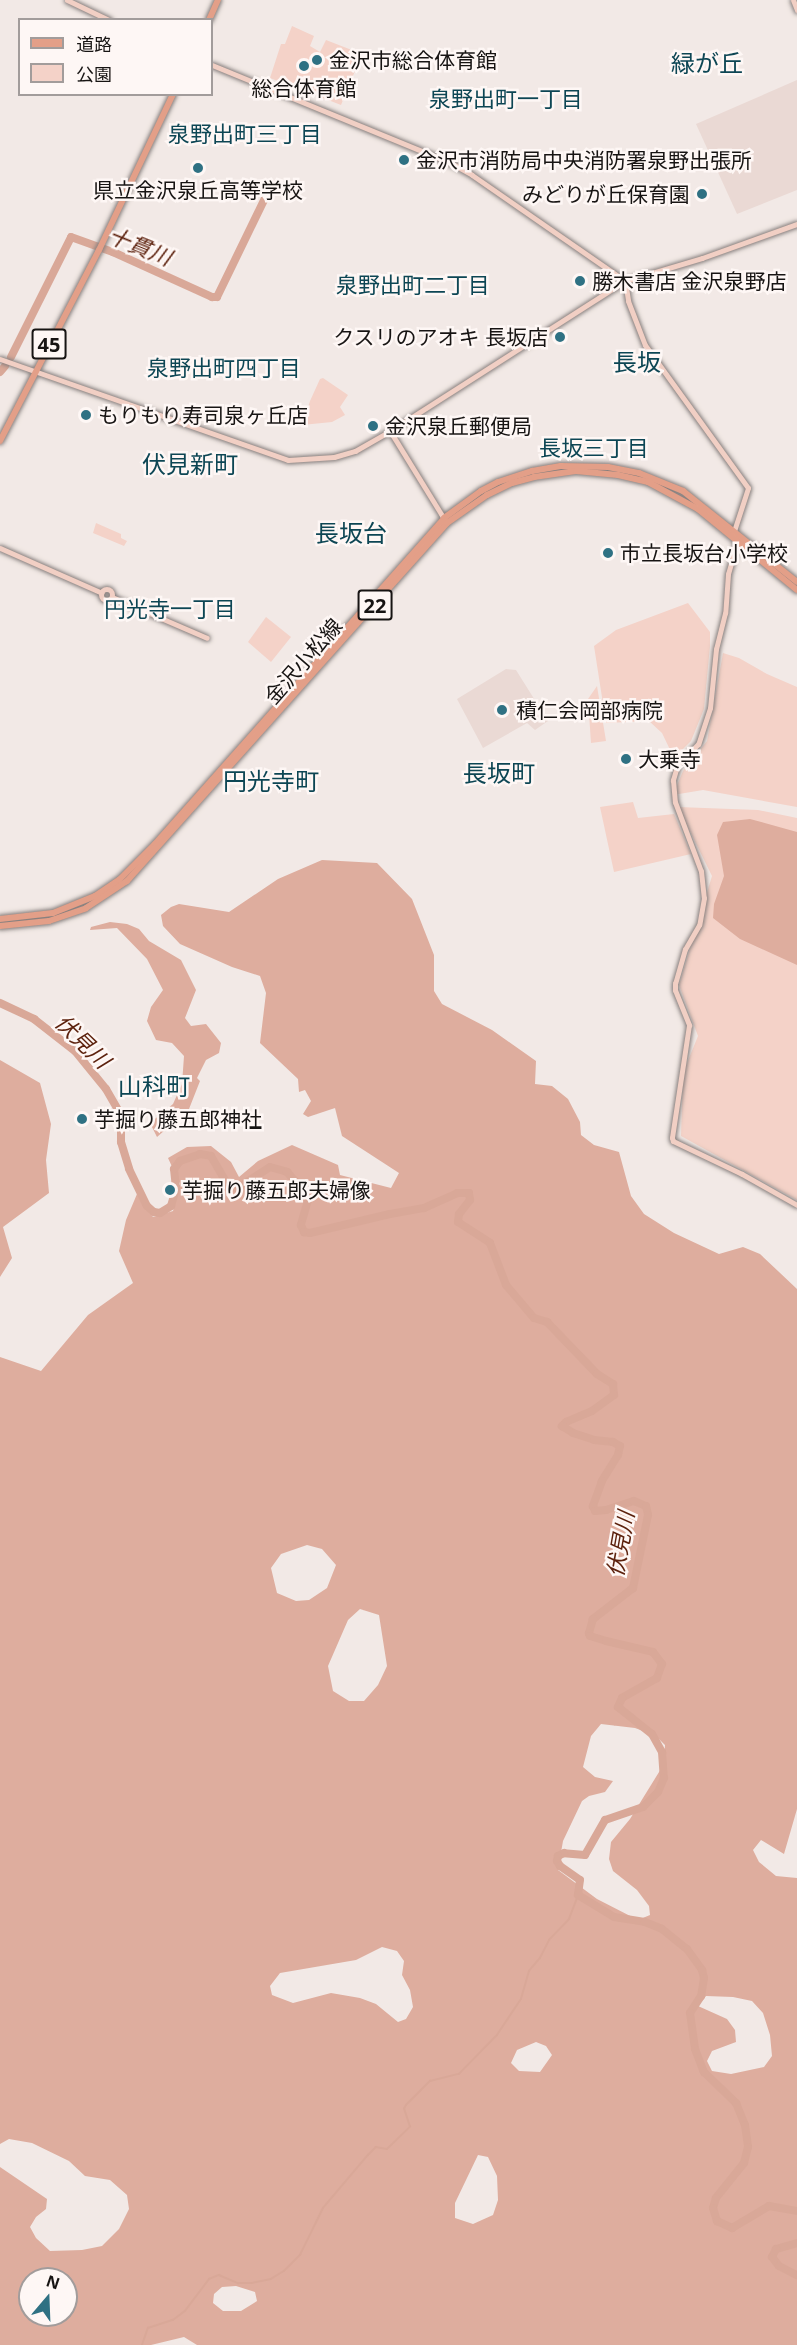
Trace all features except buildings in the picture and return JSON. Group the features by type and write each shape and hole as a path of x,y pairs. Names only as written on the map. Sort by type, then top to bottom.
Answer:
{"main road":[{"path":"210,18 218,0"},
{"name":"45","path":"0,441 100,246 172,96"},
{"name":"金沢小松線","path":"0,919 53,913 95,896 119,880 150,850 445,520 481,491 498,482 532,471 580,465 619,468 663,482 683,491 797,582"},
{"name":"金沢小松線","path":"0,926 49,921 86,908 115,891 137,873 445,520 512,483 556,473 598,472 638,480 665,490 698,509 797,590"}],"street":[{"path":"67,0 105,18"},
{"path":"793,0 797,10"},
{"path":"213,65 449,162 472,175 625,281 628,301 645,345 748,488 735,531 725,613 716,649 710,708 698,744 677,766 673,780 675,802 701,871 704,898 699,925 685,949 675,983 675,990 689,1025 672,1138 673,1141 750,1178 797,1205"},
{"path":"0,359 288,460 313,460 345,454 390,432 625,281 702,258 797,224"},
{"path":"390,432 445,520"},
{"path":"0,548 102,593 110,590 112,597 207,638"}],"shaded area":[{"path":"797,80 797,190 737,214 696,124"},
{"name":"積仁会岡部病院","path":"506,669 516,670 548,721 535,730 527,723 483,748 457,699"},
{"path":"750,819 797,832 797,965 740,939 713,918 714,904 724,876 717,835 723,822"},
{"path":"322,860 377,863 412,899 434,955 434,991 442,1004 492,1030 536,1061 535,1084 552,1086 568,1099 580,1122 581,1135 594,1145 619,1152 631,1196 644,1214 674,1233 719,1254 743,1247 760,1254 797,1289 797,1809 784,1854 761,1840 753,1850 759,1862 776,1876 797,1878 797,2345 197,2345 184,2337 151,2345 0,2345 0,2167 47,2199 46,2209 36,2217 30,2227 36,2238 50,2251 82,2250 102,2246 119,2229 129,2209 127,2195 110,2180 85,2176 69,2161 32,2143 9,2139 0,2144 0,1357 41,1371 88,1315 133,1283 119,1251 126,1220 137,1194 153,1217 173,1211 180,1184 168,1158 187,1147 211,1146 231,1162 239,1177 258,1161 292,1145 338,1165 340,1175 391,1188 399,1173 342,1136 335,1108 308,1117 303,1114 311,1101 305,1090 299,1092 298,1079 260,1043 266,993 260,976 232,967 180,944 163,926 161,915 179,904 229,912 278,879","holes":["307,1545 322,1549 336,1565 327,1588 309,1600 296,1601 277,1593 271,1568 281,1554","360,1609 379,1615 387,1666 378,1685 364,1701 349,1701 333,1691 328,1666 348,1620","601,1724 635,1728 656,1736 665,1745 664,1764 630,1819 611,1842 609,1859 613,1871 637,1890 649,1906 650,1915 638,1920 597,1899 558,1870 563,1841 582,1801 589,1796 605,1792 613,1781 595,1777 583,1767 591,1736","382,1947 397,1951 404,1961 402,1975 410,1990 413,2007 406,2019 398,2022 376,2004 360,1998 331,1993 293,2003 272,1995 270,1986 280,1973 356,1960","706,1996 733,1997 752,2001 763,2013 770,2035 772,2056 764,2067 731,2074 712,2071 707,2061 712,2051 736,2042 735,2030 727,2019 698,2006","536,2042 546,2046 552,2055 540,2072 519,2071 511,2063 517,2050","478,2155 488,2157 497,2176 498,2200 493,2215 473,2224 455,2218 455,2203","236,2286 255,2292 257,2301 241,2311 223,2311 213,2303 214,2294 222,2287"]},
{"path":"110,922 127,924 139,929 149,941 181,960 196,990 185,1018 191,1026 206,1024 221,1043 219,1053 206,1060 197,1078 200,1081 189,1109 157,1137 150,1123 173,1104 182,1084 184,1056 172,1043 156,1040 147,1021 151,1007 163,990 147,959 117,928 90,930 91,927"},
{"path":"0,1060 40,1083 51,1124 46,1160 49,1193 3,1227 12,1258 0,1277"}],"green space":[{"name":"金沢市総合体育館","path":"292,26 314,36 310,46 320,52 326,40 362,54 341,105 305,91 309,81 298,76 293,87 270,78 281,44 285,44"},
{"path":"323,378 348,395 340,407 345,415 332,422 302,425 310,401 320,379"},
{"path":"96,523 121,534 121,538 127,541 124,546 93,533"},
{"path":"688,603 710,632 710,646 704,709 691,741 674,758 662,733 649,721 606,723 594,646 616,630"},
{"path":"266,617 291,637 271,662 248,642"},
{"path":"723,653 739,658 797,687 797,807 703,790 673,795 683,771 707,741"},
{"path":"597,686 606,741 591,743 588,699"},
{"path":"633,802 638,818 674,814 691,854 614,872 600,807"},
{"path":"678,807 758,810 797,818 797,1200 681,1136 683,1073 698,1036 679,985 712,876"}],"waterway":[{"name":"十貫川","path":"11,357 71,237 113,252 212,297 217,297 265,198"},
{"name":"十貫川","path":"0,372 5,366"},
{"name":"伏見川","path":"0,1003 34,1019 75,1051 106,1089 121,1115 121,1142 129,1169 147,1206 154,1212 160,1213 171,1206 176,1188 174,1169 180,1161 200,1154 211,1156 227,1184 236,1189 270,1167 287,1172 306,1193 308,1200 301,1225 304,1232 310,1233 424,1208 457,1193 469,1193 470,1200 459,1214 458,1222 490,1243 506,1285 534,1318 547,1322 597,1374 613,1384 614,1395 592,1411 562,1426 573,1433 594,1440 613,1442 620,1446 618,1455 602,1481 593,1506 595,1511 634,1501 646,1506 648,1515 633,1588 593,1619 589,1633 590,1636 606,1641 653,1652 662,1664 657,1678 622,1698 618,1707 652,1734 662,1752 664,1778 658,1792 643,1807 605,1820 585,1855 564,1853 558,1856 557,1861 560,1866 580,1880 578,1895 614,1917 645,1922 662,1929 687,1949 702,1970 704,1978 701,1996 690,2013 695,2049 704,2072 736,2103 745,2125 748,2147 744,2163 716,2198 713,2208 717,2221 732,2228 769,2206 797,2211"},
{"path":"142,2345 148,2328 173,2320 185,2311 209,2279 219,2275 238,2283 271,2279 284,2271 300,2255 323,2208 368,2155 376,2147 387,2149 410,2127 404,2109 406,2105 430,2081 459,2074 497,2035 521,1999 529,1971 540,1958 549,1940 569,1919 578,1895"},
{"name":"伏見川","path":"797,2243 776,2249 772,2257 779,2266 797,2275"}],"place":[{"name":"金沢市総合体育館","path":"317,60"},
{"name":"総合体育館","path":"304,66"},
{"name":"金沢市消防局中央消防署泉野出張所","path":"404,160"},
{"name":"県立金沢泉丘高等学校","path":"198,168"},
{"name":"みどりが丘保育園","path":"702,194"},
{"name":"勝木書店 金沢泉野店","path":"580,281"},
{"name":"クスリのアオキ 長坂店","path":"560,337"},
{"name":"もりもり寿司泉ヶ丘店","path":"86,415"},
{"name":"金沢泉丘郵便局","path":"373,426"},
{"name":"市立長坂台小学校","path":"608,553"},
{"name":"積仁会岡部病院","path":"502,710"},
{"name":"大乗寺","path":"626,759"},
{"name":"芋掘り藤五郎神社","path":"82,1119"},
{"name":"芋掘り藤五郎夫婦像","path":"170,1190"}],"district":[{"name":"緑が丘","path":"707,63"},
{"name":"泉野出町一丁目","path":"506,99"},
{"name":"泉野出町三丁目","path":"245,134"},
{"name":"泉野出町二丁目","path":"413,285"},
{"name":"長坂","path":"637,362"},
{"name":"泉野出町四丁目","path":"224,368"},
{"name":"長坂三丁目","path":"594,448"},
{"name":"伏見新町","path":"190,464"},
{"name":"長坂台","path":"351,533"},
{"name":"円光寺一丁目","path":"170,609"},
{"name":"長坂町","path":"499,773"},
{"name":"円光寺町","path":"271,781"},
{"name":"山科町","path":"154,1086"}]}
